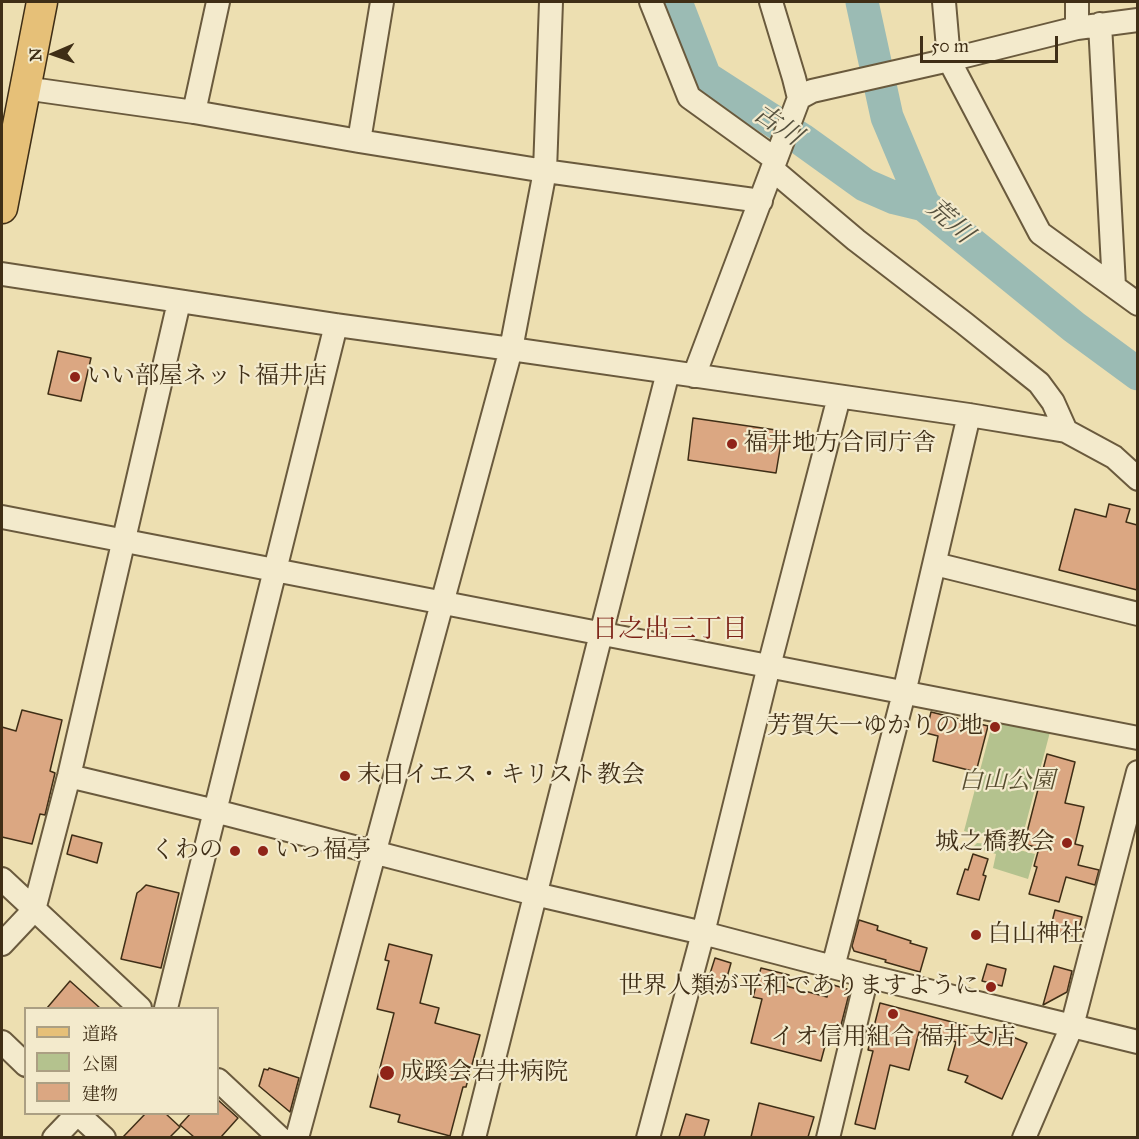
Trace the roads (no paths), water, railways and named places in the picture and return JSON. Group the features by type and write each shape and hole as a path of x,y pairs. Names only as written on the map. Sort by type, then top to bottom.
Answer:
{"main road":[{"path":"2,208 15,98 42,2"}],"street":[{"path":"194,112 218,2"},
{"path":"359,141 382,2"},
{"path":"297,1137 511,349 545,171 551,2"},
{"path":"651,2 689,97 776,159 856,240 1039,383 1053,402 1066,431"},
{"path":"771,2 794,78 796,106"},
{"path":"944,2 949,60 1040,233 1137,304"},
{"path":"1077,2 1077,28"},
{"path":"694,376 796,106 812,90 949,60 1077,28 1137,20"},
{"path":"1100,24 1114,286"},
{"path":"15,98 194,112 545,171 761,201"},
{"path":"2,274 179,302 969,415 1066,431 1114,457 1137,479"},
{"path":"2,944 34,910 69,776 179,302"},
{"path":"166,1007 336,325"},
{"path":"479,1136 535,894 668,372"},
{"path":"648,1137 703,933 839,397"},
{"path":"833,967 904,693 969,415"},
{"path":"2,517 1137,738"},
{"path":"935,564 1137,614"},
{"path":"1024,1137 1072,1026 1137,772"},
{"path":"69,776 216,811 535,894 703,933 1137,1042"},
{"path":"2,879 139,1007"},
{"path":"828,1137 867,976"},
{"path":"2,1042 24,1063"},
{"path":"219,1081 279,1137"},
{"path":"54,1137 75,1115"},
{"path":"79,1115 104,1137"}],"waterway":[{"name":"古川","path":"676,2 705,77 801,139 865,185 895,198 924,205"},
{"name":"荒川","path":"862,2 887,117 924,205 1074,327 1138,374"}],"place":[{"name":"いい部屋ネット福井店","path":"75,377"},
{"name":"福井地方合同庁舎","path":"732,444"},
{"name":"芳賀矢一ゆかりの地","path":"995,727"},
{"name":"末日イエス・キリスト教会","path":"345,776"},
{"name":"城之橋教会","path":"1067,843"},
{"name":"くわの","path":"235,851"},
{"name":"いっ福亭","path":"263,851"},
{"name":"白山神社","path":"976,935"},
{"name":"世界人類が平和でありますように","path":"991,987"},
{"name":"イオ信用組合 福井支店","path":"893,1014"},
{"name":"成蹊会岩井病院","path":"387,1073"}],"district":[{"name":"日之出三丁目","path":"670,631"}],"park label":[{"name":"白山公園","path":"1007,782"}]}
